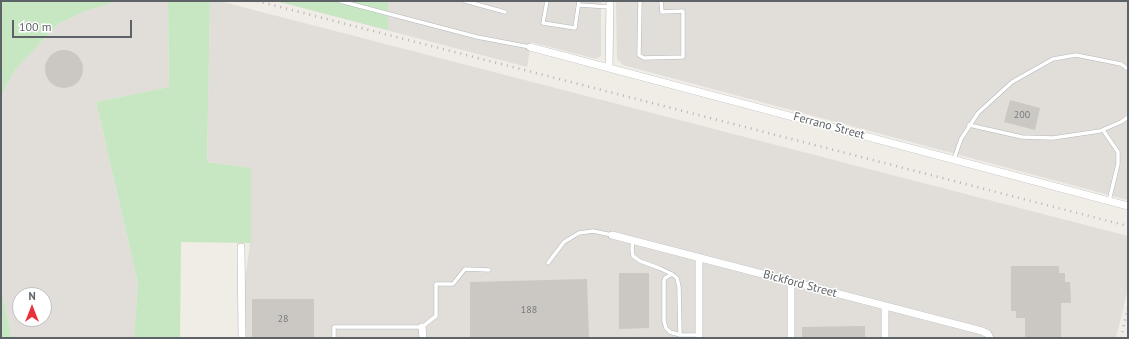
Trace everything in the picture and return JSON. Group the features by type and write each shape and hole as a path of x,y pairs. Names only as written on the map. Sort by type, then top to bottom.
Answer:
{"street":[{"path":"609,68 610,4"},
{"name":"Ferrano Street","path":"530,47 1128,206"},
{"name":"Bickford Street","path":"612,235 982,331 989,336"},
{"path":"241,247 242,338"},
{"path":"699,257 699,337"},
{"path":"791,281 792,338"},
{"path":"885,306 885,338"},
{"path":"422,327 423,338"}],"lane":[{"path":"340,1 477,37 530,47"},
{"path":"465,1 505,12"},
{"path":"547,1 543,23 576,28 579,3 610,4"},
{"path":"640,1 639,55 644,58 683,57 683,11 662,12 661,1"},
{"path":"954,159 961,139 978,113 1012,82 1052,59 1076,55 1121,64 1128,70"},
{"path":"970,125 1022,137 1052,138 1103,130 1121,122 1128,117"},
{"path":"1103,130 1118,152 1118,164 1109,201"},
{"path":"548,263 564,242 579,233 593,231 612,235"},
{"path":"633,240 633,256 640,261 672,274 677,278 680,287 680,335"},
{"path":"334,338 334,327 422,327 436,316 436,284 453,284 465,269 489,270"},
{"path":"672,274 665,278 664,281 664,321 666,328 670,332 680,335 699,337"}],"shaded area":[{"path":"117,1 168,1 169,87 96,102 138,283 134,338 12,338 1,289 1,96 15,70 58,24 83,12"},
{"path":"210,1 219,1 1128,236 1128,289 1116,338 245,338 245,281 251,243 251,168 207,162"},
{"path":"276,1 601,1 601,56 596,59 531,42 527,67"},
{"path":"616,1 1128,1 1128,200 623,65 617,59"}],"green space":[{"path":"1,1 117,1 83,12 58,24 15,70 1,96"},
{"path":"168,1 210,1 207,162 251,168 251,243 181,242 180,338 134,338 138,283 96,102 169,87"},
{"path":"276,1 388,1 388,30"},
{"path":"1,289 12,338 1,338"}],"building":[{"path":"60,50 68,50 78,55 82,62 82,76 78,83 68,88 60,88 50,83 48,80 45,73 45,65 50,55 53,53"},
{"path":"1010,100 1040,108 1035,130 1004,122"},
{"path":"1011,266 1059,266 1059,273 1065,273 1065,282 1070,282 1071,303 1061,303 1061,338 1025,338 1025,318 1016,318 1016,311 1011,311"},
{"path":"619,273 649,273 649,328 619,329"},
{"path":"587,279 589,338 470,338 470,282"},
{"path":"252,299 314,299 314,338 252,338"},
{"path":"865,326 865,338 802,338 802,327"}],"railway":[{"path":"257,1 1128,226"},
{"path":"1121,338 1128,307"}]}
